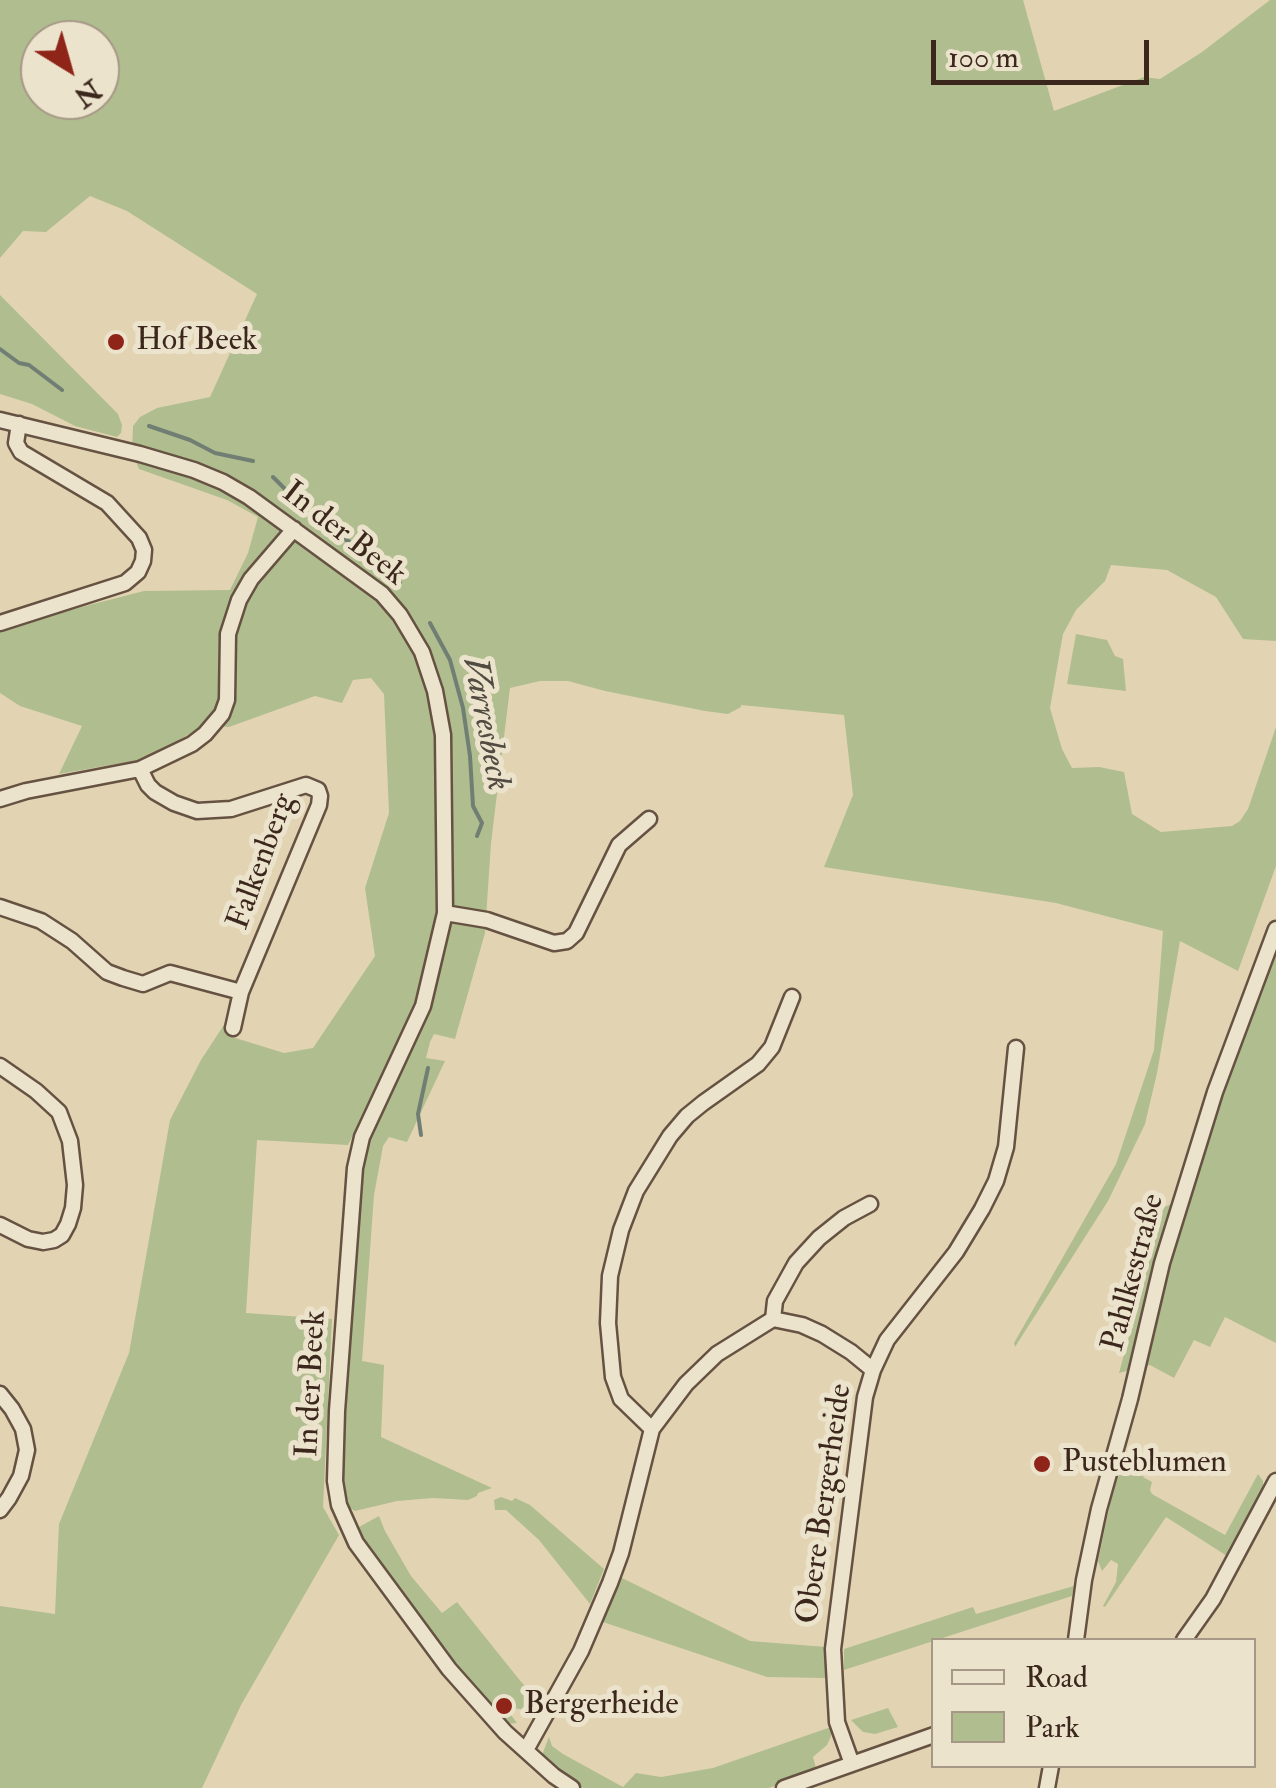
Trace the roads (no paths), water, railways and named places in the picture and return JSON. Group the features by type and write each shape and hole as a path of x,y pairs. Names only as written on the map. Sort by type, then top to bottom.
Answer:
{"street":[{"name":"In der Beek","path":"0,420 140,454 223,482 382,594 422,652 444,735 445,913 423,1006 362,1137 355,1168 336,1411 335,1481 339,1505 356,1543 449,1669 484,1710 572,1788"},
{"path":"0,622 124,583 144,561 138,538 106,503 21,452 16,443 19,424"},
{"path":"0,800 26,791 140,769 206,734 222,714 229,687 228,634 232,616 251,579 294,530"},
{"name":"Falkenberg","path":"140,769 148,785 164,799 198,810 242,807 306,786 318,790 319,805 241,992 233,1028"},
{"path":"445,913 488,920 557,944 567,941 576,933 620,845 649,819"},
{"path":"0,907 41,921 72,941 107,972 143,984 170,973 241,992"},
{"name":"Pahlkestraße","path":"1076,1638 1099,1509 1162,1263 1215,1092 1276,929"},
{"path":"652,1428 621,1399 613,1377 608,1323 610,1276 621,1230 636,1191 670,1136 687,1116 758,1064 772,1046 792,997"},
{"name":"Obere Bergerheide","path":"852,1764 837,1722 834,1649 863,1412 873,1370 887,1340 956,1252 996,1181 1006,1147 1016,1048"},
{"path":"0,1066 59,1112 70,1140 75,1185 74,1208 68,1224 54,1240 28,1239 0,1225"},
{"path":"772,1319 775,1301 796,1263 844,1218 870,1204"},
{"path":"526,1750 581,1651 610,1583 652,1428 686,1384 704,1365 772,1319 822,1334 873,1370"},
{"path":"0,1394 23,1429 27,1450 21,1476 0,1510"},
{"path":"1185,1638 1213,1599 1276,1481"},
{"path":"784,1788 931,1736"}],"waterway":[{"name":"Varresbeck","path":"0,349 62,390"},
{"name":"Varresbeck","path":"149,426 215,453 253,461"},
{"name":"Varresbeck","path":"273,477 313,517 367,554 400,583"},
{"name":"Varresbeck","path":"430,623 450,660 463,708 473,806 482,823 477,836"},
{"name":"Varresbeck","path":"421,1135 418,1114 428,1068"}],"place":[{"name":"Hof Beek","path":"116,342"},
{"name":"Pusteblumen","path":"1042,1464"},
{"name":"Bergerheide","path":"504,1706"}]}
